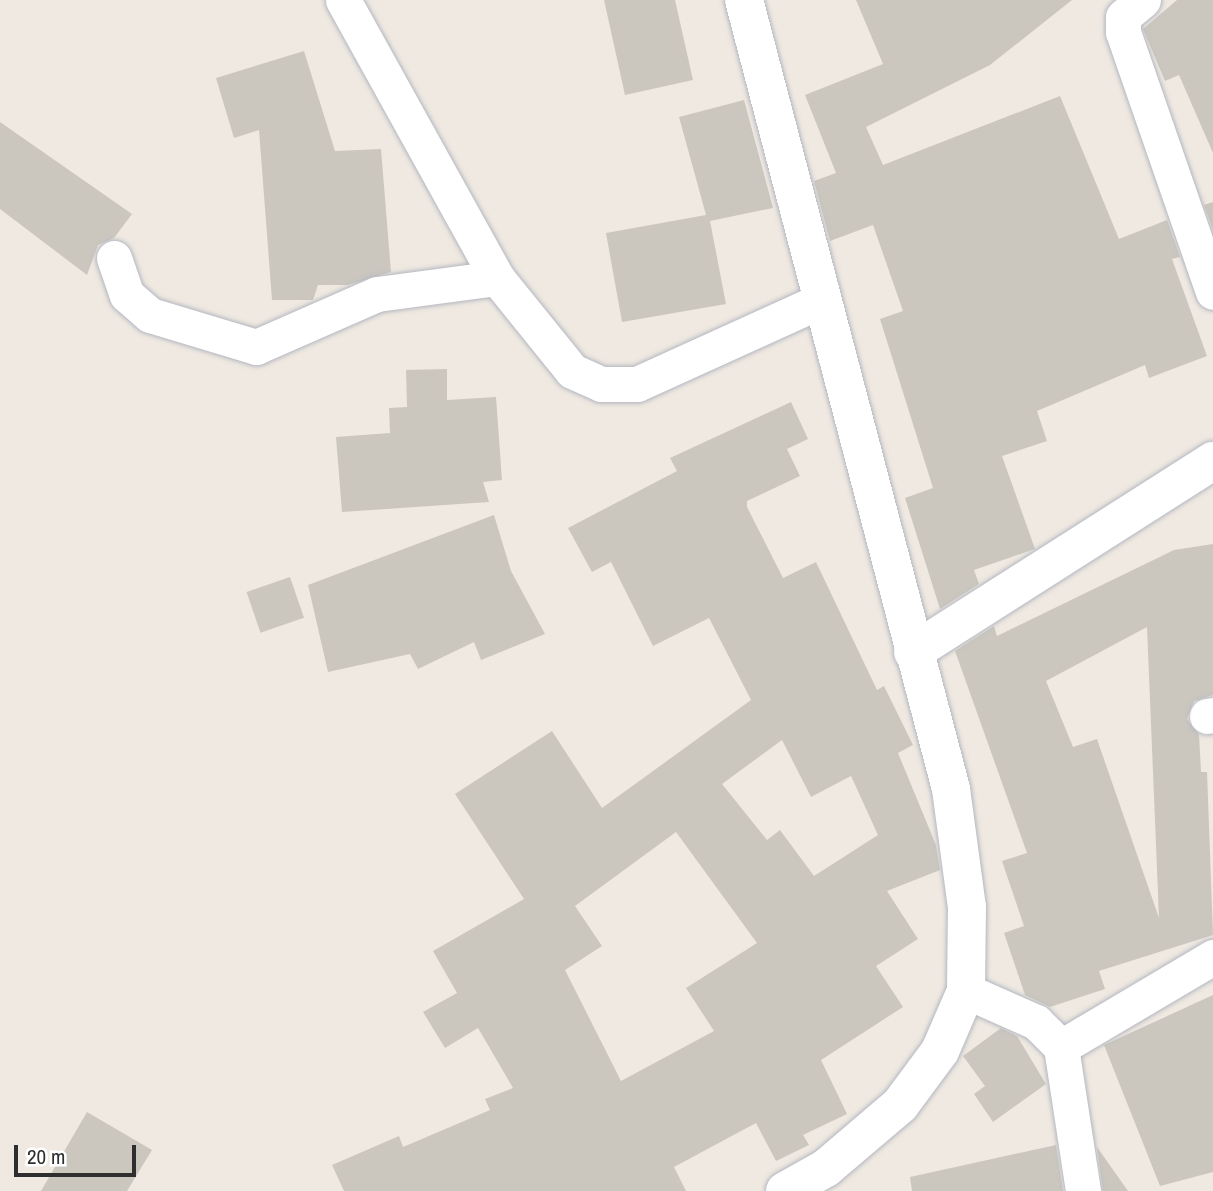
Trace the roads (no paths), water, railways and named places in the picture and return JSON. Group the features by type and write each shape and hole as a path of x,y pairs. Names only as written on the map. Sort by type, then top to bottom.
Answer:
{"street":[{"path":"343,0 497,278 572,371 601,384 637,384 818,302"},
{"path":"744,0 818,302 951,789 967,907 966,991 940,1051 900,1105 826,1168 785,1191"},
{"path":"1143,0 1123,17 1123,32 1213,292"},
{"path":"114,258 127,295 150,315 256,346 377,294 497,278"},
{"path":"913,652 1213,461"},
{"path":"1061,1047 1213,957"},
{"path":"966,991 1036,1022 1061,1047 1083,1191"}]}
